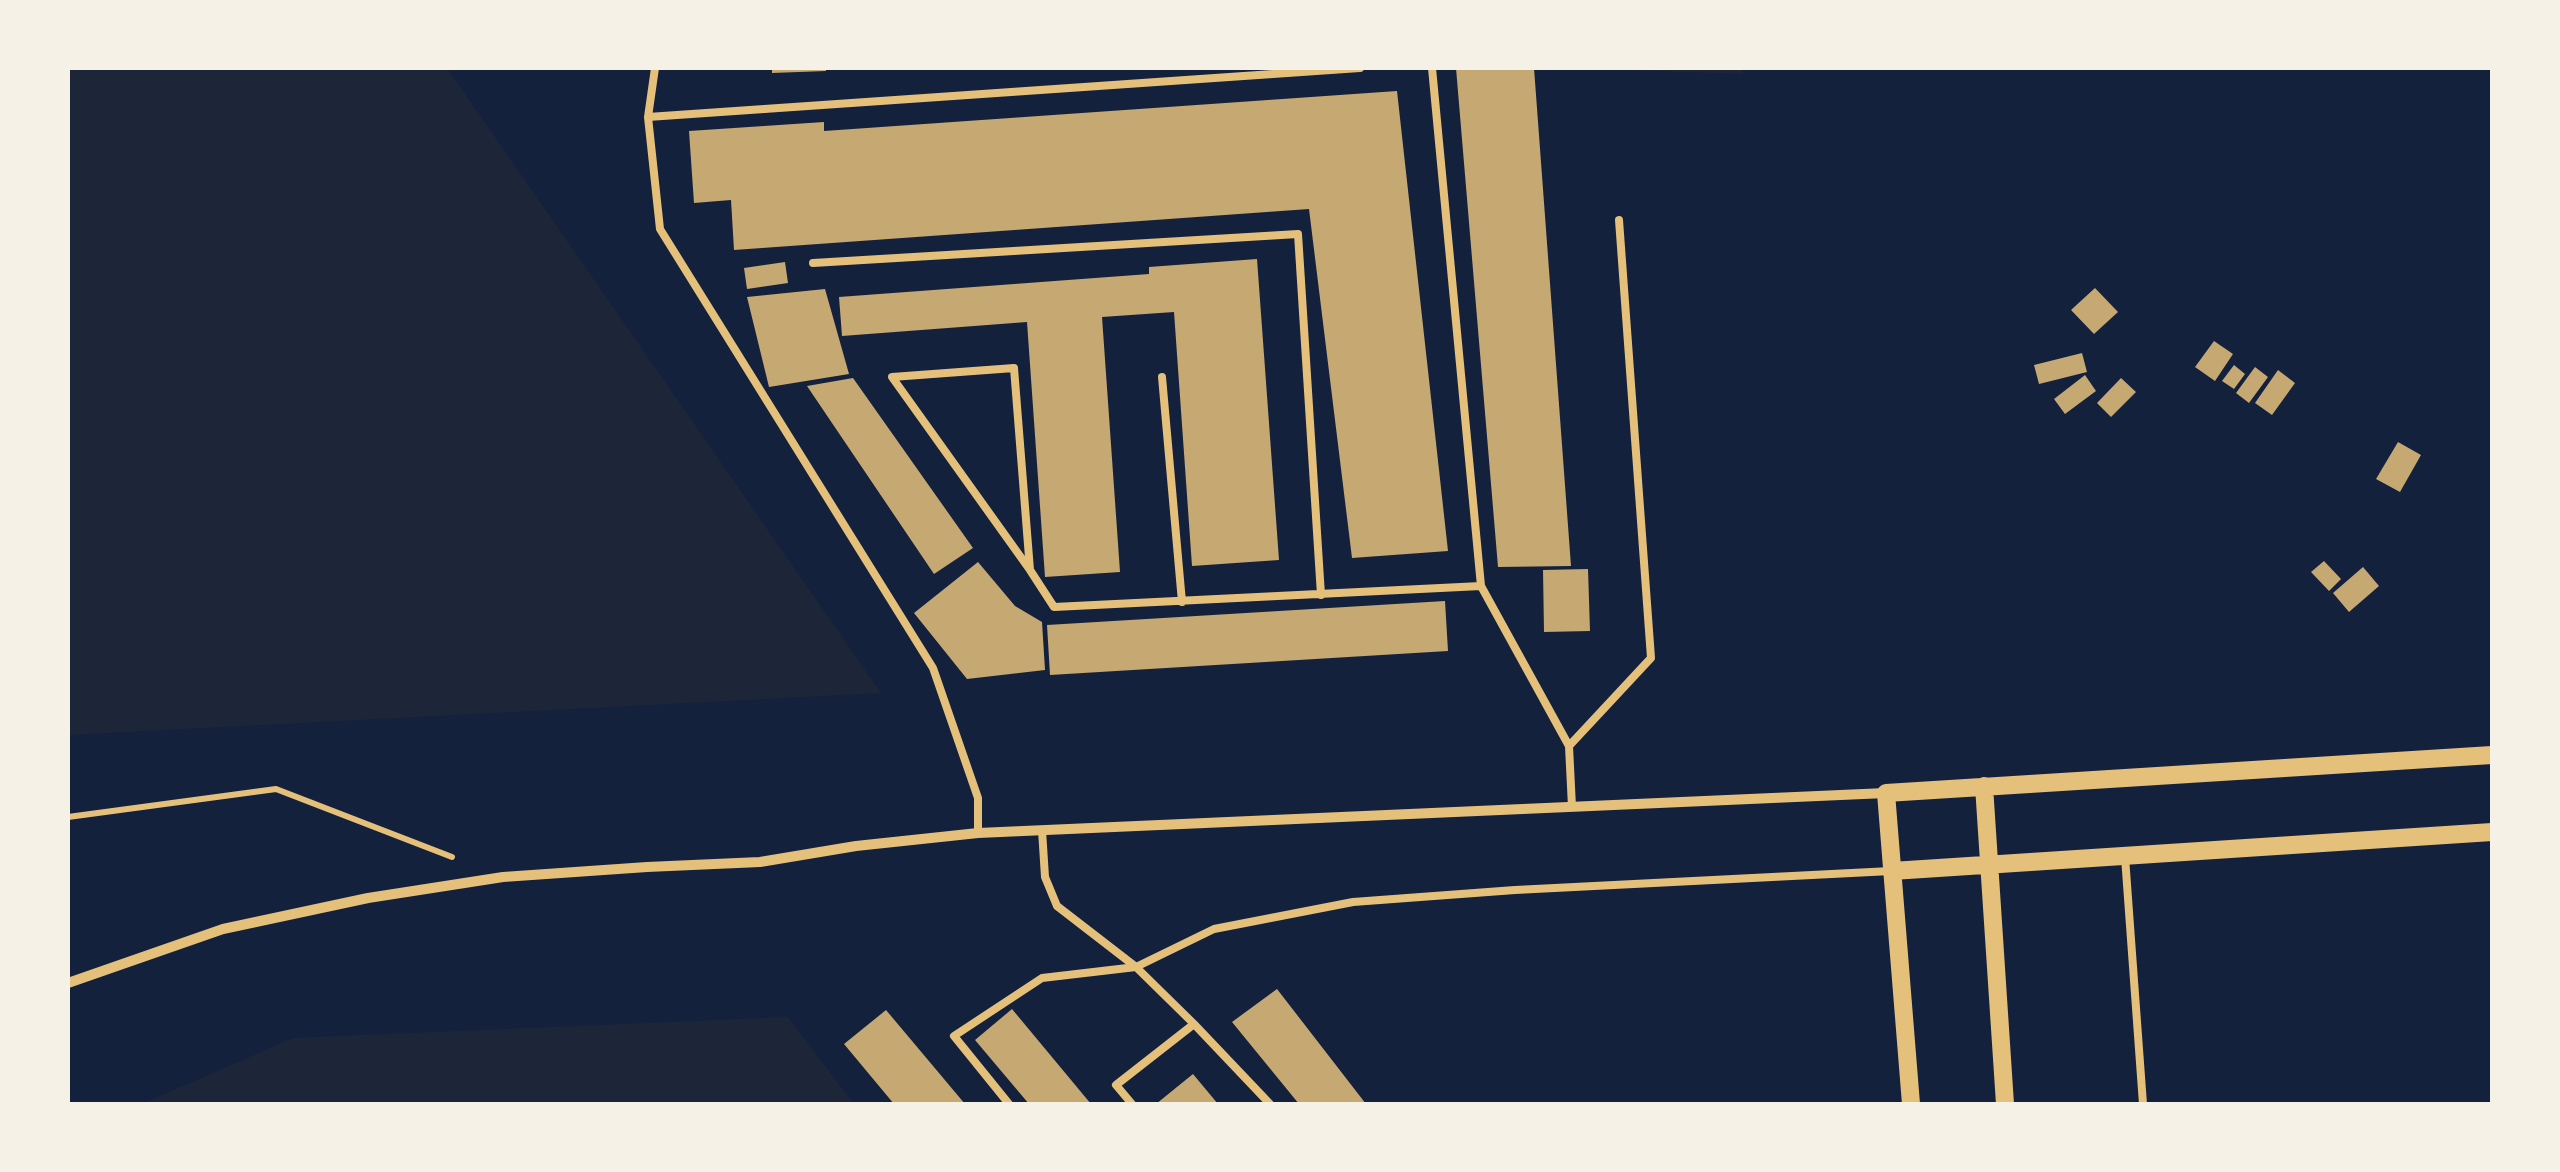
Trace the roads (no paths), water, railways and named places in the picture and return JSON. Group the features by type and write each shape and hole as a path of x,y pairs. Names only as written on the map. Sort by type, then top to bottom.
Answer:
{"street":[{"path":"68,983 224,929 368,898 503,877 760,862 856,846 978,833 1886,793 2492,755"},
{"path":"1984,786 2005,1104"},
{"path":"1886,793 1910,1104"},
{"path":"1892,871 2492,832"}],"lane":[{"path":"655,68 648,117 660,229 933,668 978,798 978,833"},
{"path":"648,117 1360,68"},
{"path":"1432,68 1481,586 1569,746 1572,807"},
{"path":"1569,746 1651,658 1618,220"},
{"path":"813,263 1298,234 1322,595"},
{"path":"1030,570 1014,368 892,377 1054,607 1481,586"},
{"path":"1162,377 1182,602"},
{"path":"1042,830 1045,877 1058,906 1136,968 1270,1104"},
{"path":"2125,857 2143,1104"},
{"path":"1009,1104 954,1036 1042,978 1136,968 1214,929 1353,902 1892,871"},
{"path":"1132,1104 1116,1085 1194,1024"}]}
